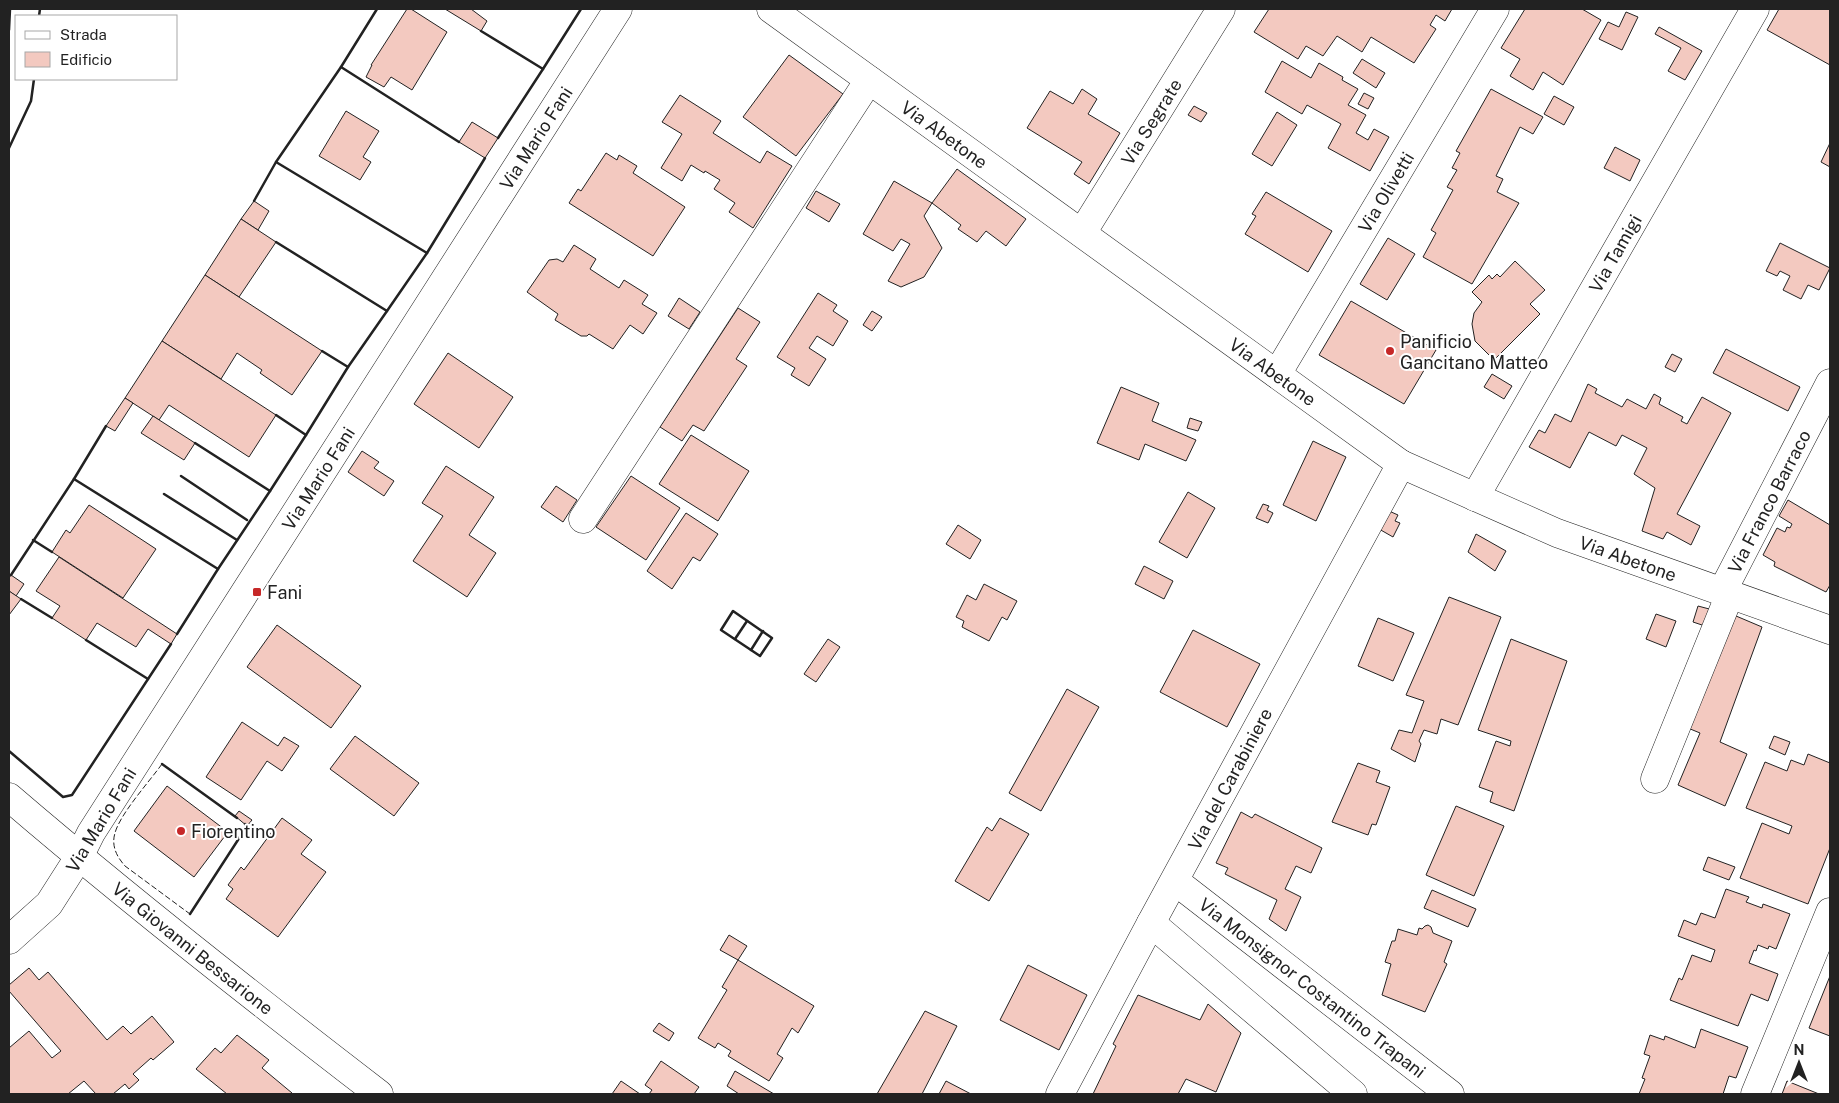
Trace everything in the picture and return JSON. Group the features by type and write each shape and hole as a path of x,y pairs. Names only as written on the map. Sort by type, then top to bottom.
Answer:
{"street":[{"name":"Via Mario Fani","path":"9,940 49,904 79,857 91,833 618,9"},
{"name":"Via Abetone","path":"771,9 1401,464 1557,533 1830,630"},
{"name":"Via Segrate","path":"1082,233 1221,9"},
{"name":"Via Olivetti","path":"1277,374 1495,9"},
{"name":"Via Tamigi","path":"1476,497 1755,9"},
{"path":"583,519 869,80"},
{"name":"Via Franco Barraco","path":"1655,779 1726,593 1830,383"},
{"name":"Via del Carabiniere","path":"1060,1094 1151,922 1401,464"},
{"name":"Via Giovanni Bessarione","path":"9,797 79,857 260,1003 379,1094"},
{"name":"Via Monsignor Costantino Trapani","path":"1175,881 1450,1094"},
{"path":"1755,1094 1830,912"},
{"path":"1151,922 1352,1094"}],"building":[{"path":"407,9 411,9 447,32 412,90 391,77 384,87 366,77 371,65"},
{"path":"445,9 471,9 487,21 481,31"},
{"path":"1269,9 1452,9 1445,21 1436,15 1430,25 1436,29 1414,63 1371,37 1362,52 1337,36 1323,56 1306,46 1298,59 1254,32"},
{"path":"1525,9 1582,9 1601,20 1563,85 1543,72 1533,90 1510,76 1520,59 1501,48"},
{"path":"1779,9 1830,9 1830,65 1767,30"},
{"path":"1626,12 1638,17 1622,50 1599,39 1608,22 1619,27"},
{"path":"1659,27 1702,51 1685,80 1668,71 1681,48 1655,34"},
{"path":"789,55 843,94 796,156 743,117"},
{"path":"1362,59 1385,73 1376,88 1353,73"},
{"path":"1282,61 1311,78 1319,63 1343,77 1342,80 1358,89 1348,105 1366,115 1356,133 1368,140 1374,129 1389,137 1370,171 1328,148 1341,124 1307,105 1302,114 1265,92"},
{"path":"1082,89 1097,99 1088,114 1120,133 1089,184 1074,174 1082,162 1027,128 1050,91 1073,104"},
{"path":"1491,89 1543,117 1533,134 1520,127 1496,176 1503,179 1497,192 1519,203 1472,284 1423,257 1436,233 1431,230 1453,190 1447,187 1457,170 1452,168 1460,153 1456,151"},
{"path":"1364,93 1374,98 1368,109 1358,104"},
{"path":"680,95 721,121 713,133 760,163 767,151 792,166 753,228 729,212 735,203 714,189 720,180 691,165 682,181 661,168 682,134 662,122"},
{"path":"1554,96 1574,107 1564,125 1544,114"},
{"path":"1194,106 1207,113 1201,122 1188,115"},
{"path":"346,111 379,131 363,157 371,162 360,180 319,156"},
{"path":"1277,112 1297,125 1272,166 1252,154"},
{"path":"472,122 498,138 485,158 459,142"},
{"path":"1830,143 1830,167 1821,162"},
{"path":"1615,147 1640,160 1630,181 1604,168"},
{"path":"606,153 617,160 619,155 637,166 633,173 685,207 653,256 569,203 578,189 581,191"},
{"path":"957,169 1026,219 1006,246 986,231 977,242 958,229 961,225 932,203"},
{"path":"894,181 932,203 924,216 942,248 924,277 901,287 888,281 910,244 901,239 893,251 863,234"},
{"path":"816,191 840,204 829,222 806,208"},
{"path":"1266,192 1332,231 1308,272 1245,234 1256,216 1252,214"},
{"path":"254,201 269,211 258,230 241,219"},
{"path":"241,219 276,242 239,297 205,275"},
{"path":"1388,238 1415,254 1387,300 1360,284"},
{"path":"1780,243 1830,268 1819,290 1808,285 1801,299 1783,290 1790,276 1780,271 1777,276 1766,271"},
{"path":"574,245 596,259 590,269 619,288 624,280 648,295 642,304 657,313 643,334 630,325 613,349 589,334 581,336 555,320 558,314 527,292 549,260 557,259 563,262"},
{"path":"1515,261 1545,290 1530,304 1540,314 1494,360 1475,341 1472,324 1474,313 1482,302 1472,292 1489,275 1492,279 1497,274 1500,277"},
{"path":"205,275 322,351 292,395 260,373 262,370 237,353 221,379 162,341"},
{"path":"818,293 837,305 833,311 848,321 833,346 817,336 809,348 826,359 809,386 791,375 795,368 777,357"},
{"path":"679,298 700,312 689,329 668,316"},
{"path":"1351,301 1436,350 1404,404 1319,355"},
{"path":"738,308 760,322 736,359 747,366 704,431 693,425 682,441 660,427"},
{"path":"872,311 882,317 872,331 863,325"},
{"path":"162,341 276,415 249,457 169,405 159,420 125,398"},
{"path":"1726,349 1800,387 1788,411 1713,373"},
{"path":"448,353 513,397 479,448 414,404"},
{"path":"1672,354 1682,359 1675,372 1665,367"},
{"path":"1492,374 1512,386 1504,399 1484,387"},
{"path":"1588,384 1597,389 1595,393 1622,407 1627,399 1646,409 1654,394 1661,398 1659,404 1683,417 1681,421 1687,424 1702,397 1731,413 1677,514 1700,526 1691,545 1667,532 1663,539 1642,531 1655,488 1634,474 1647,448 1622,435 1616,446 1589,432 1570,468 1529,447 1539,430 1545,433 1555,414 1571,422"},
{"path":"1121,387 1159,403 1152,421 1196,440 1186,461 1145,444 1139,460 1097,443"},
{"path":"125,398 133,403 115,431 106,426"},
{"path":"153,416 195,443 184,460 141,433"},
{"path":"1190,418 1202,422 1198,431 1187,428"},
{"path":"691,435 749,471 718,521 659,484"},
{"path":"1313,441 1346,457 1316,521 1283,505"},
{"path":"362,451 379,462 374,468 394,481 384,496 348,472"},
{"path":"446,466 494,497 469,535 496,553 467,597 413,561 443,516 422,503"},
{"path":"631,476 680,508 646,560 596,527"},
{"path":"556,486 577,500 563,522 541,507"},
{"path":"1188,492 1215,508 1187,558 1159,542"},
{"path":"1788,500 1830,525 1830,585 1826,592 1774,566 1775,562 1763,555 1777,528 1785,532 1787,527 1790,528 1792,524 1779,516"},
{"path":"1263,504 1269,506 1267,510 1273,513 1268,523 1256,518"},
{"path":"89,505 156,549 123,598 52,552 66,530 70,533"},
{"path":"1389,511 1398,515 1395,521 1400,523 1393,537 1379,529"},
{"path":"686,513 718,534 700,561 693,557 672,589 647,571"},
{"path":"958,525 981,540 970,559 946,544"},
{"path":"1476,534 1506,551 1495,571 1468,552"},
{"path":"59,557 177,634 171,644 148,629 136,647 97,623 86,640 52,618 60,606 36,591"},
{"path":"1144,566 1173,581 1164,599 1135,584"},
{"path":"11,575 24,584 16,596 9,591 9,578"},
{"path":"984,584 1017,601 1007,620 1002,617 989,641 962,627 964,621 956,617 967,595 976,600"},
{"path":"9,591 21,599 9,615"},
{"path":"1449,597 1501,617 1458,725 1441,719 1437,734 1424,730 1419,741 1421,744 1415,762 1391,749 1399,730 1412,733 1424,701 1406,695"},
{"path":"1698,606 1713,610 1708,627 1693,622"},
{"path":"1729,613 1762,627 1720,742 1747,754 1725,806 1678,785 1700,733 1683,726"},
{"path":"1656,614 1676,621 1666,647 1646,639"},
{"path":"1378,618 1414,633 1393,681 1358,666"},
{"path":"277,625 361,686 331,728 247,667"},
{"path":"1193,630 1260,664 1227,727 1160,692"},
{"path":"828,639 840,647 816,682 804,674"},
{"path":"1511,639 1567,661 1514,811 1490,802 1493,792 1479,787 1496,741 1510,746 1511,741 1478,730"},
{"path":"1067,689 1099,707 1041,811 1009,793"},
{"path":"242,722 278,746 284,737 299,746 282,771 267,761 241,800 206,777"},
{"path":"355,736 419,783 394,816 330,769"},
{"path":"1774,736 1790,742 1785,755 1769,748"},
{"path":"1808,754 1830,763 1830,848 1808,904 1740,878 1762,823 1789,834 1792,826 1746,808 1765,762 1787,771 1791,760 1804,765"},
{"path":"1358,763 1380,771 1376,782 1390,787 1376,825 1372,824 1368,835 1332,822"},
{"name":"Fiorentino","path":"167,786 228,832 194,877 134,831"},
{"path":"1456,806 1504,826 1474,896 1426,875"},
{"path":"239,811 252,820 247,826 235,816"},
{"path":"1241,812 1252,818 1255,814 1322,848 1311,873 1296,866 1285,889 1301,897 1286,931 1269,919 1277,900 1225,874 1228,868 1216,863"},
{"path":"282,818 312,840 301,854 326,872 278,937 226,899 233,889 228,885 241,867 244,870"},
{"path":"1000,818 1029,834 989,901 955,881 987,827 992,831"},
{"path":"1708,857 1735,867 1729,880 1703,870"},
{"path":"1726,889 1749,897 1746,902 1762,908 1763,904 1790,914 1776,949 1769,946 1768,949 1758,945 1756,951 1754,950 1749,963 1778,974 1768,1001 1751,994 1738,1026 1670,1000 1679,978 1682,980 1692,955 1711,962 1715,950 1678,936 1684,920 1696,925 1701,913 1715,918"},
{"path":"1432,890 1476,909 1468,927 1424,908"},
{"path":"1428,925 1433,933 1452,941 1444,962 1447,964 1425,1012 1382,995 1391,964 1385,962 1392,941 1395,941 1398,929 1417,935 1419,928 1422,929"},
{"path":"729,935 747,946 738,960 720,950"},
{"path":"738,960 814,1006 798,1033 792,1028 777,1054 783,1058 769,1081 728,1056 731,1051 718,1043 715,1048 698,1038 727,990 722,987"},
{"path":"1028,965 1087,995 1059,1050 1000,1020"},
{"path":"29,968 39,980 48,972 107,1040 123,1026 131,1034 152,1016 174,1042 153,1060 151,1058 133,1074 139,1080 129,1089 125,1084 113,1094 96,1094 84,1081 68,1094 9,1094 9,1048 29,1031 52,1058 61,1051 9,991 9,985"},
{"path":"1830,976 1830,1036 1809,1028"},
{"path":"1138,995 1200,1020 1208,1004 1241,1033 1216,1092 1186,1079 1178,1094 1093,1094 1116,1046 1113,1044"},
{"path":"925,1011 957,1026 922,1094 877,1094"},
{"path":"659,1023 674,1033 669,1041 653,1031"},
{"path":"1701,1029 1748,1047 1736,1078 1729,1076 1723,1094 1639,1094 1645,1079 1642,1078 1650,1056 1644,1054 1650,1035 1664,1040 1665,1036 1695,1048"},
{"path":"237,1035 269,1060 262,1068 291,1094 227,1094 196,1069 215,1048 221,1053"},
{"path":"661,1061 699,1087 694,1094 649,1094 652,1090 645,1085"},
{"path":"735,1071 774,1094 739,1094 727,1086"},
{"path":"621,1081 640,1094 612,1094"},
{"path":"946,1081 971,1094 939,1094"},
{"path":"1787,1081 1819,1094 1782,1094"}],"fence":[{"path":"162,764 118,825 114,838 114,847 125,866 190,914"}],"wall":[{"path":"9,30 10,9"},
{"path":"39,15 40,9"},
{"path":"341,67 377,9"},
{"path":"481,31 543,69 581,9"},
{"path":"459,142 341,67 276,162 427,253 485,158"},
{"path":"498,138 543,69"},
{"path":"9,148 31,101 34,80"},
{"path":"254,201 276,162"},
{"path":"276,242 387,311 427,253"},
{"path":"322,351 348,367 387,311"},
{"path":"276,415 306,435 348,367"},
{"path":"106,426 74,479 218,569 270,491"},
{"path":"195,443 270,491 306,435"},
{"path":"181,476 247,520"},
{"path":"11,575 74,479"},
{"path":"164,494 237,540"},
{"path":"33,540 52,552"},
{"path":"177,634 218,569"},
{"path":"21,599 52,618"},
{"path":"733,611 772,638 760,656 721,630 733,611"},
{"path":"735,639 747,621"},
{"path":"751,650 763,631"},
{"path":"86,640 148,679"},
{"path":"9,751 63,797 72,795 171,644"},
{"path":"162,764 237,818"},
{"path":"190,914 247,826 245,824"}],"place":[{"name":"Panificio Gancitano Matteo","path":"1390,351"},
{"name":"Fani","path":"257,592"},
{"name":"Fiorentino","path":"181,831"}]}
